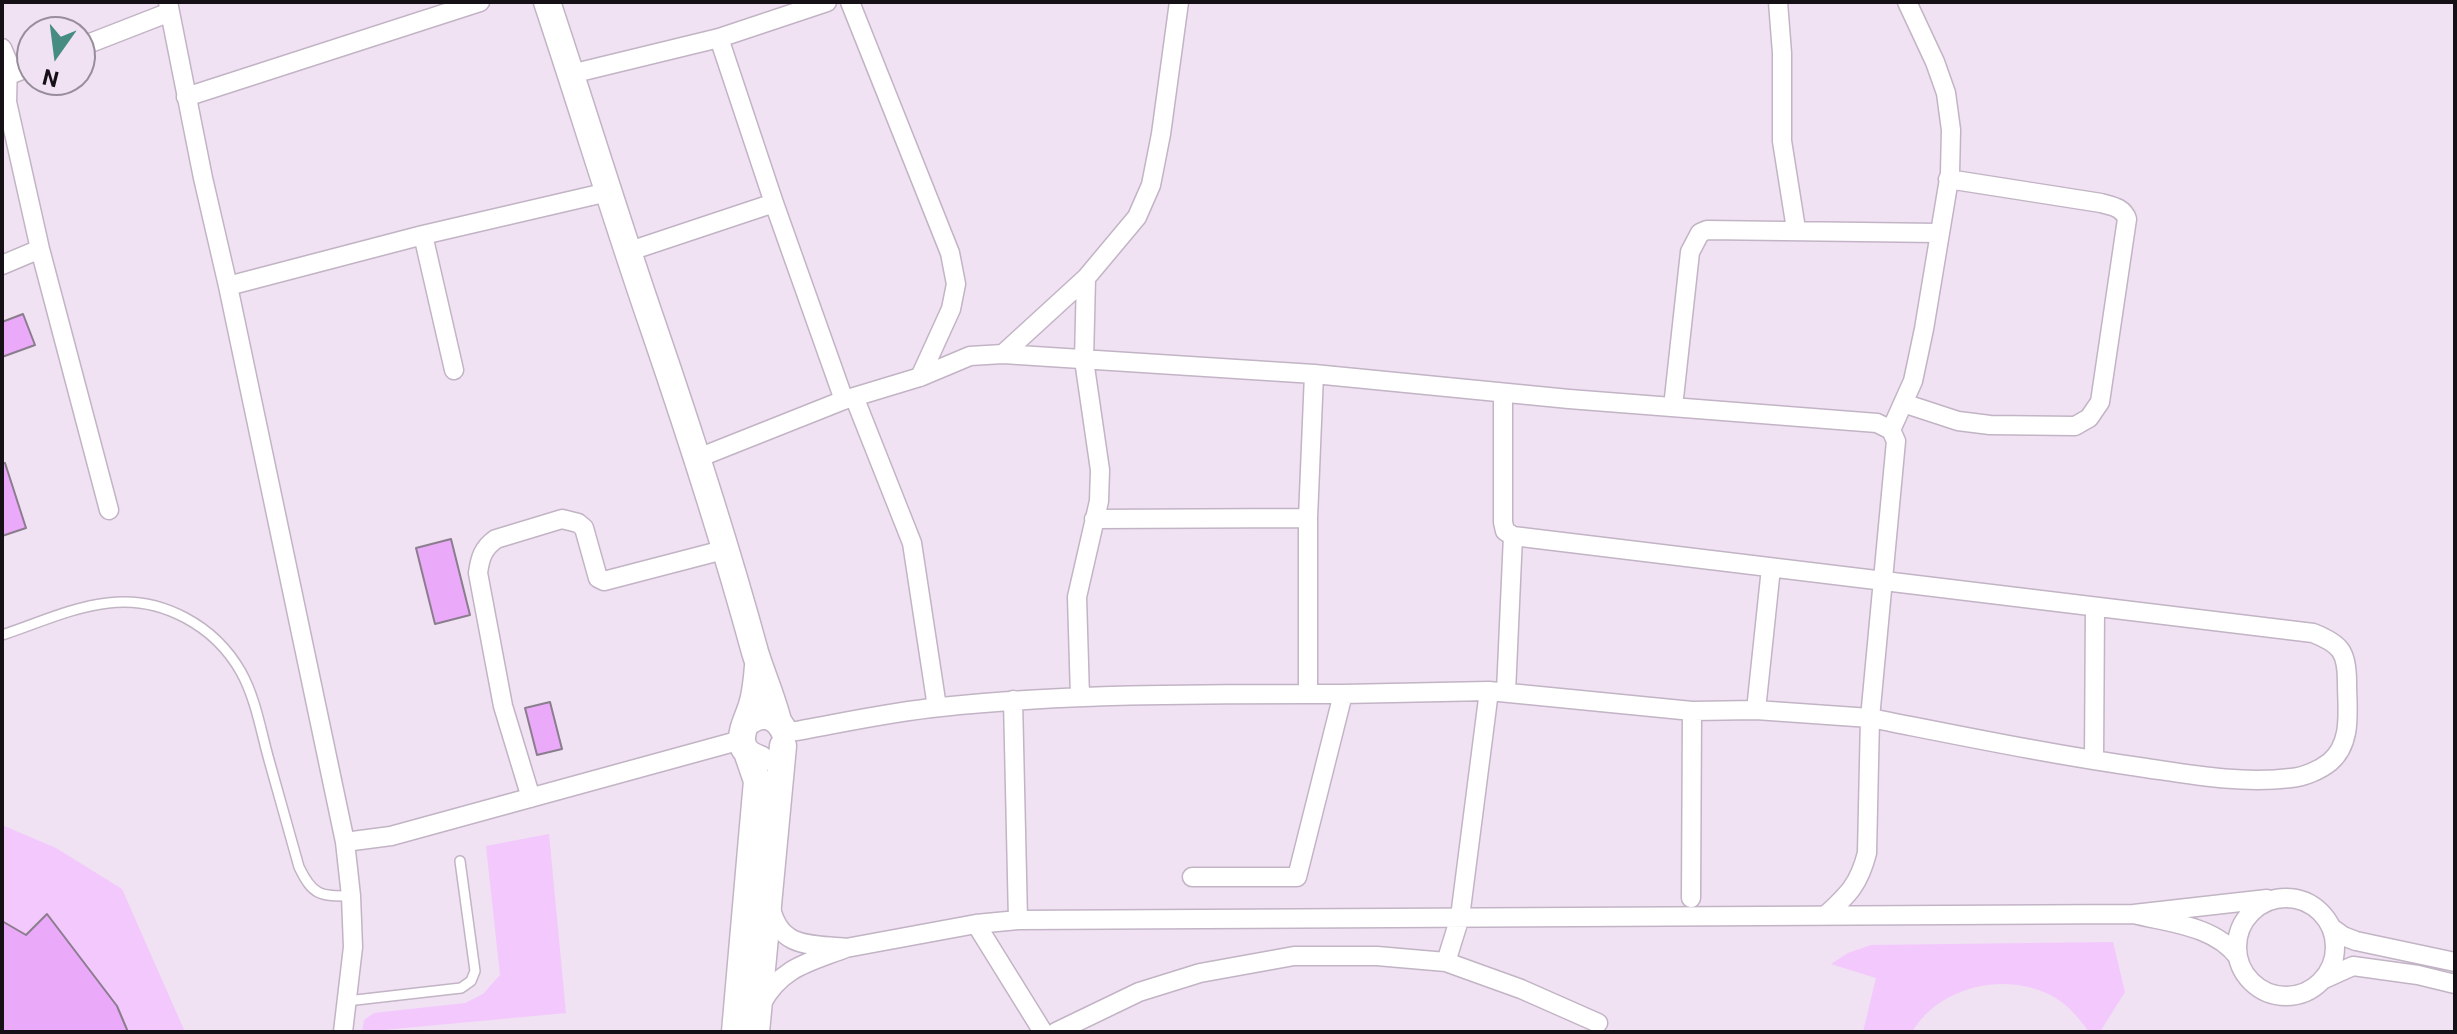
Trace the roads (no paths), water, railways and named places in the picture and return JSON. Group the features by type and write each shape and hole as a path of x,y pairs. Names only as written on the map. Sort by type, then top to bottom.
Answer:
{"main road":[{"path":"547,2 627,252 698,458 758,663 782,733 758,1021"},
{"path":"735,1032 757,781 745,738 758,663"},
{"path":"745,738 758,716 765,715 782,733"},
{"path":"745,738 752,756 766,759 779,752 782,733"}],"street":[{"path":"186,97 480,2"},
{"path":"571,74 719,38 827,2"},
{"path":"850,2 950,253 956,284 951,309 920,377"},
{"path":"1003,354 1086,278 1137,217 1151,185 1161,134 1179,2"},
{"path":"1778,2 1782,53 1782,141 1796,229"},
{"path":"1891,430 1913,381 1924,329 1948,179 1951,130 1946,93 1907,2"},
{"path":"96,40 169,7 345,842 353,947 343,1032"},
{"path":"719,38 774,203 850,399 912,543 937,707"},
{"path":"2,48 8,62 5,77 7,102 40,249 109,510"},
{"path":"1903,403 1958,421 1990,425 2075,426 2089,418 2100,402 2127,219 2125,214 2120,209 2101,203 1948,179"},
{"path":"228,286 423,235 608,192"},
{"path":"627,252 774,203"},
{"path":"1673,407 1690,252 1700,233 1707,230 1796,229 1938,233"},
{"path":"423,235 454,370"},
{"path":"2,265 40,249"},
{"path":"1080,697 1077,597 1099,501 1100,470 1084,360 1086,278"},
{"path":"698,458 970,356 1003,354 1314,374 1503,393 1877,423 1891,430 1896,441 1870,718 1867,853 1864,868 1851,892 1826,915"},
{"path":"1308,694 1308,518 1314,374"},
{"path":"782,733 937,707 1013,700 1497,691 1692,711 1756,710 1870,718 2094,760 2221,779 2293,778 2327,764 2341,751 2347,731 2347,664 2341,648 2313,633 1513,536 1505,531 1503,522 1503,393"},
{"path":"1094,519 1308,518"},
{"path":"531,798 503,706 478,573 489,544 496,539 562,519 570,520 584,528 598,578 604,581 727,549"},
{"path":"1446,962 1460,917 1497,691 1513,536"},
{"path":"1756,710 1771,568"},
{"path":"2094,760 2095,607"},
{"path":"1192,877 1297,877 1343,694"},
{"path":"1013,700 1018,920"},
{"path":"1691,898 1692,711"},
{"path":"345,842 391,836 745,738"},
{"path":"2238,957 2237,943 2243,923 2258,907 2278,898"},
{"path":"758,1021 769,989 783,975 846,948 976,924 1018,920 2134,914 2289,898 2310,903 2343,936 2455,962"},
{"path":"769,901 774,923 791,940 846,948"},
{"path":"2134,914 2198,929 2217,937 2231,947 2253,982 2282,996 2304,992 2353,966 2418,975 2455,984"},
{"path":"976,924 1043,1032"},
{"path":"2322,980 2333,961 2332,928"},
{"path":"1056,1032 1139,992 1200,973 1294,956 1377,956 1446,962 1521,989 1604,1028"}],"lane":[{"path":"2,635 89,606 119,602 149,604 168,610 204,629 232,657 246,684 299,867 308,885 317,894 351,896"},
{"path":"347,1001 461,988 471,981 475,971 460,861"}]}
